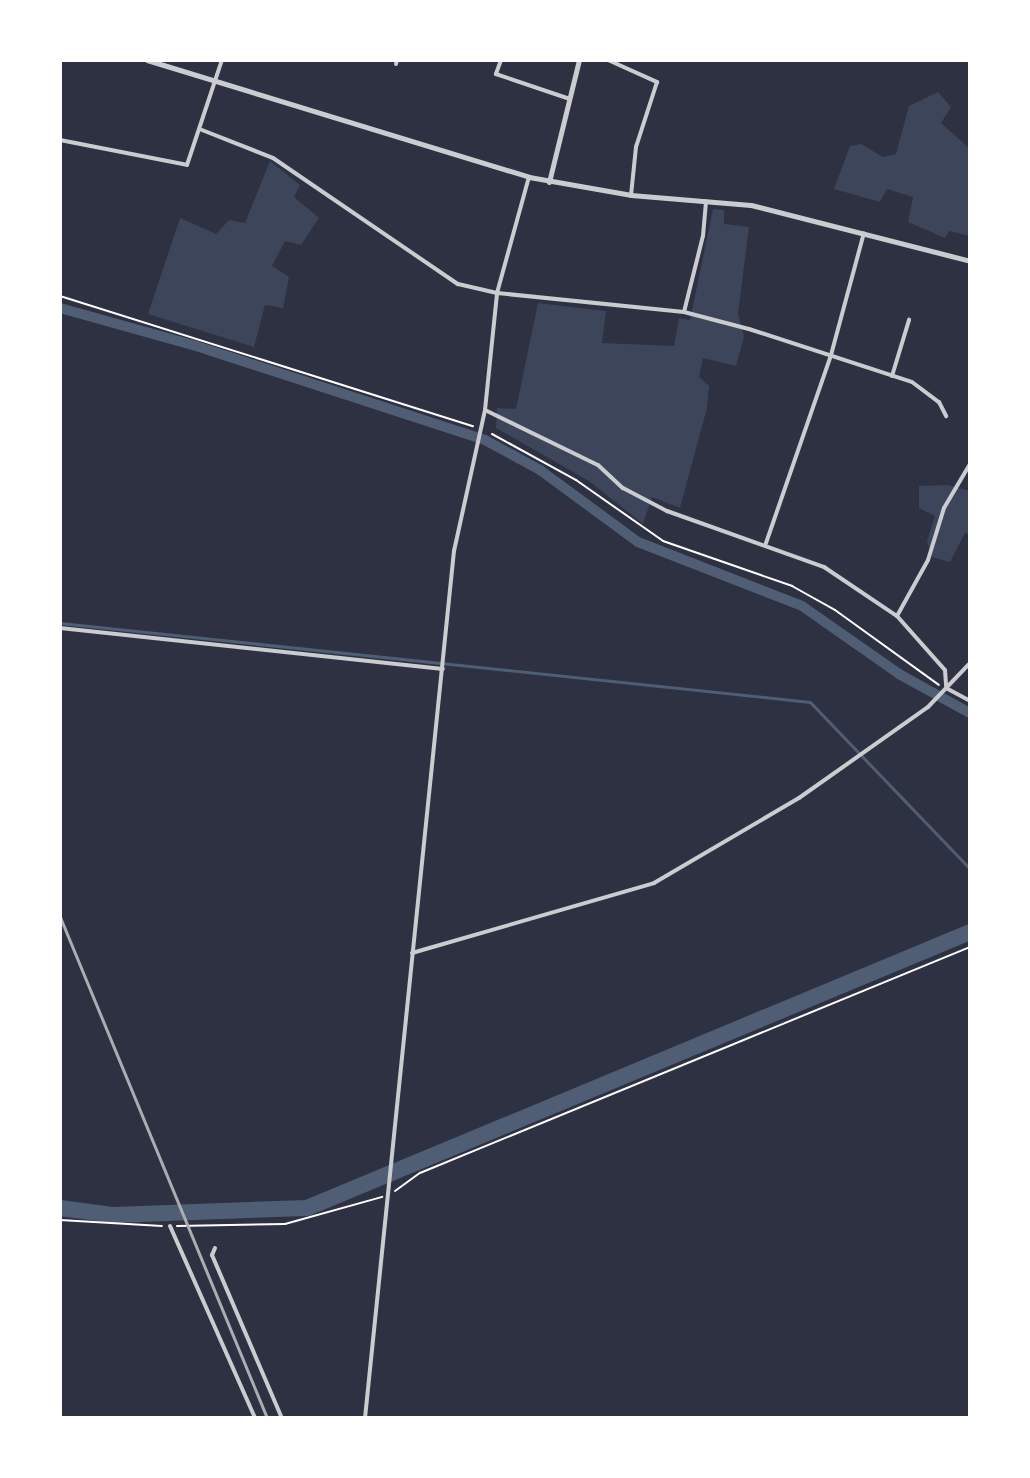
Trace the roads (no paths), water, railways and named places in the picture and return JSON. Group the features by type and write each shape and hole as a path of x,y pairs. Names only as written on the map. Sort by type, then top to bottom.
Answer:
{"street":[{"path":"147,60 549,182 631,195 751,205 970,261"},
{"path":"60,140 187,165 202,130 222,60"},
{"path":"501,60 496,74 570,99"},
{"path":"549,182 579,60"},
{"path":"608,60 657,82 632,165 631,195"},
{"path":"202,130 273,158 437,272 497,293 684,312 892,376 931,394 946,416"},
{"path":"365,1418 389,1155 454,551 485,410 497,293 529,177"},
{"path":"684,312 703,236 706,201"},
{"path":"766,543 831,355 864,233"},
{"path":"892,376 909,320"},
{"path":"485,410 598,465 623,488 667,511 766,543 824,567 897,616 945,670 943,689"},
{"path":"897,616 928,560 944,508 970,464"},
{"path":"60,628 443,669"},
{"path":"412,953 640,890 786,807 934,701 970,663"},
{"path":"943,689 970,701"},
{"path":"170,1226 255,1418"},
{"path":"215,1248 212,1255 282,1418"}],"waterway":[{"path":"60,308 196,346 485,440 540,470 638,542 802,606 899,674 970,713"},
{"path":"60,623 810,702 970,869"},
{"path":"60,1208 113,1215 307,1208 970,932"}],"railway":[{"path":"60,917 267,1418"}]}
